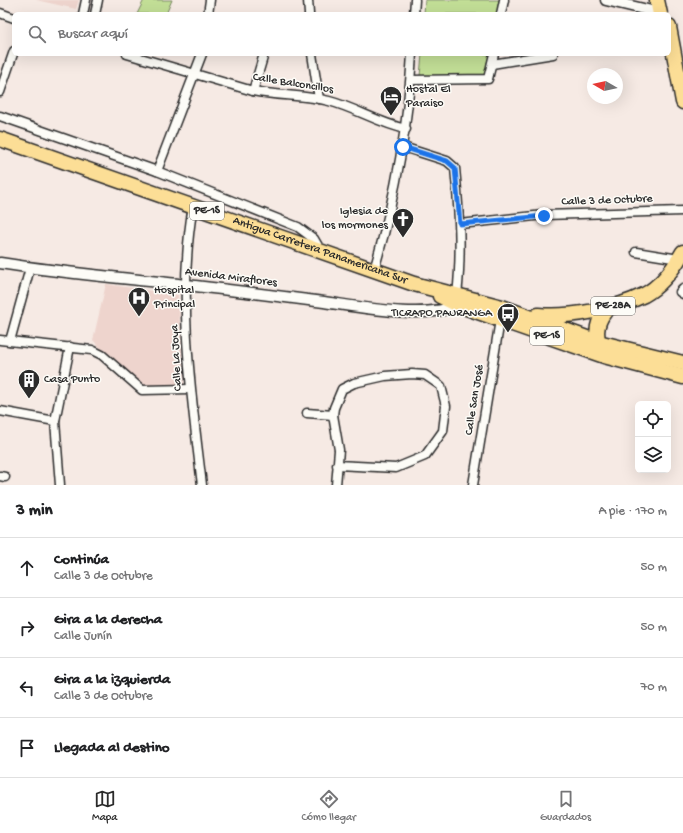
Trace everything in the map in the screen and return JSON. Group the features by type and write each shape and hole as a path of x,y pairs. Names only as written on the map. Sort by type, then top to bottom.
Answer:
{"highway":[{"path":"671,38 678,50 683,102"},
{"name":"Antigua Carretera Panamericana Sur","path":"0,139 414,284 458,300 500,320 604,356 683,377"},
{"name":"PE-28A","path":"522,314 554,317 609,307 645,294 666,277 681,255"},
{"name":"Antigua Carretera Panamericana Sur","path":"458,300 522,314 598,342 683,363"},
{"name":"PE-28A","path":"604,356 596,336 599,321 603,313 609,307"}],"street":[{"path":"83,12 86,0"},
{"path":"95,12 98,0"},
{"path":"208,12 210,0"},
{"path":"308,0 309,12"},
{"path":"414,12 415,0"},
{"path":"502,12 504,0"},
{"path":"606,0 662,8"},
{"path":"0,13 12,17"},
{"path":"0,92 12,56"},
{"name":"Calle Balconcillos","path":"134,56 253,91 274,95 319,98 344,106 386,124 406,129"},
{"path":"157,172 201,56"},
{"path":"253,91 263,56"},
{"path":"312,56 319,98"},
{"path":"374,270 396,188 406,129 412,56"},
{"path":"411,80 488,79 494,56"},
{"path":"492,64 541,56"},
{"path":"0,116 157,172 298,227 314,240 321,251"},
{"path":"403,147 447,161 455,168 460,224 458,300"},
{"name":"Calle La Joya","path":"193,206 188,233 186,285 190,389 202,485"},
{"name":"Calle 3 de Octubre","path":"460,224 544,216 683,211"},
{"path":"636,252 681,255"},
{"name":"Avenida Miraflores","path":"0,263 30,268 406,311 448,310 458,300"},
{"path":"10,341 30,268"},
{"path":"683,289 680,294 683,294"},
{"name":"Calle San José","path":"473,485 500,320"},
{"path":"0,340 92,350 102,355 142,390 190,389"},
{"path":"60,485 55,421 70,347"},
{"path":"336,485 338,439 333,415 334,408 342,389 354,383 384,376 405,375 425,375 441,386 446,406 443,431 425,456 396,468 337,465"},
{"path":"0,412 55,421"},
{"path":"307,413 333,415"}],"shaded area":[{"path":"36,0 79,0 76,9"},
{"name":"Hospital Principal","path":"106,284 178,295 184,387 137,389 93,340"}],"green space":[{"path":"144,0 172,0 167,12 138,12"},
{"path":"425,0 499,0 497,12 424,12"},
{"path":"422,56 489,56 485,75 420,76"}],"place":[{"name":"Hostal El Paraiso","path":"391,116"},
{"name":"Iglesia de los mormones","path":"403,238"},
{"name":"Hospital Principal","path":"139,318"},
{"name":"TICRAPO PAURANGA","path":"508,334"},
{"name":"Casa Punto","path":"29,400"}],"route":[{"path":"403,147 447,161 455,168 460,224 544,216"}]}
